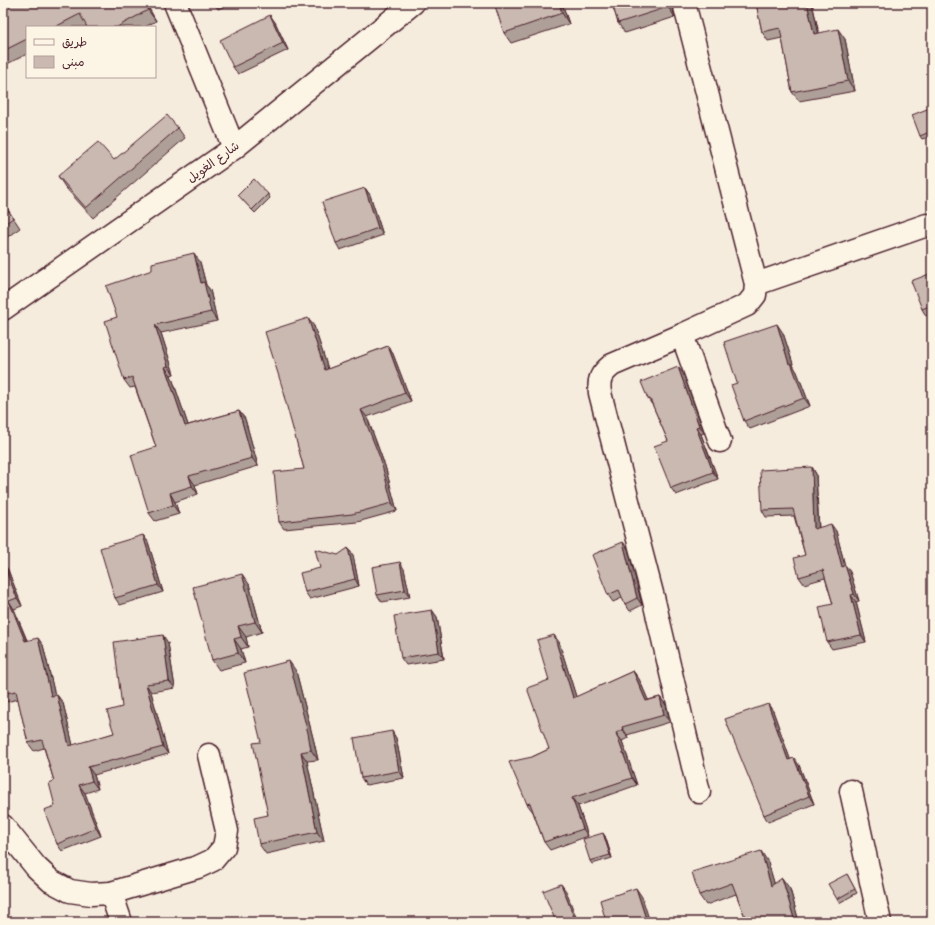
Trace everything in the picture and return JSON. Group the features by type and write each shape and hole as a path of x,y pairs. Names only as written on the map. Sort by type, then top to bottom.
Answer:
{"street":[{"path":"175,3 234,148"},
{"name":"شارع الغويل","path":"3,309 234,148 413,3"},
{"path":"684,3 756,284 755,295 747,305 612,365 603,372 598,384 654,601 699,792"},
{"path":"756,284 927,224"},
{"path":"682,335 720,441"},
{"path":"3,826 36,867 51,881 70,891 91,894 111,893 198,867 213,860 224,847 227,831 209,755"},
{"path":"851,791 880,922"},
{"path":"111,893 121,922"}],"building":[{"path":"3,3 144,3 148,10 119,26 86,26 80,14 57,26 26,26 26,40 3,51"},
{"path":"494,3 559,3 562,13 504,33"},
{"path":"612,3 667,3 668,7 618,23"},
{"path":"756,3 807,3 814,34 838,29 848,81 792,92 780,28 762,32"},
{"path":"270,15 283,43 233,67 220,40"},
{"path":"932,107 932,131 920,136 912,115"},
{"path":"167,115 178,128 86,208 58,176 98,142 114,160"},
{"path":"254,179 268,194 252,210 238,195"},
{"path":"365,188 378,228 336,243 322,202"},
{"path":"3,203 13,218 3,225"},
{"path":"194,253 201,283 204,282 211,312 155,325 168,366 165,367 185,426 239,411 252,458 189,476 192,486 170,493 173,505 149,513 131,455 156,447 132,377 124,380 105,321 117,317 106,286 152,270 152,263"},
{"path":"932,273 932,305 922,309 911,281"},
{"path":"308,318 325,370 388,346 405,393 361,410 380,458 392,503 352,514 279,522 274,472 304,469 285,396 265,332"},
{"path":"777,324 789,364 791,363 804,398 744,421 731,385 737,383 724,342"},
{"path":"678,367 699,426 696,427 713,472 671,488 654,446 668,441 641,382"},
{"path":"812,467 814,529 831,524 842,567 845,565 854,594 851,595 861,635 827,642 819,607 833,604 823,570 799,577 794,558 805,555 793,509 762,510 760,470"},
{"path":"143,535 158,585 115,598 100,548"},
{"path":"623,542 637,598 625,604 619,590 608,595 592,555"},
{"path":"348,548 355,579 305,592 300,573 320,568 315,549 338,555"},
{"path":"400,562 405,590 377,595 372,567"},
{"path":"3,563 17,598 9,601 25,641 38,638 51,696 57,695 69,746 114,733 107,711 122,707 114,642 163,635 169,681 146,684 163,747 88,767 92,781 79,785 96,828 57,844 44,810 55,806 49,783 54,781 42,740 28,743 16,691 3,694"},
{"path":"242,574 255,622 238,626 241,637 234,639 238,653 212,660 193,587"},
{"path":"432,610 439,652 401,658 394,616"},
{"path":"554,635 573,698 633,671 646,701 660,697 664,715 622,727 623,730 616,733 632,778 572,798 583,829 544,842 530,803 527,804 509,762 532,757 549,749 527,688 549,680 537,640"},
{"path":"289,661 311,750 301,752 317,832 259,844 254,818 268,815 253,743 261,742 244,673"},
{"path":"768,704 788,760 794,758 809,796 764,815 725,719"},
{"path":"392,731 399,771 361,778 354,738"},
{"path":"603,833 610,855 590,861 583,839"},
{"path":"932,837 932,854 927,838"},
{"path":"761,851 771,886 782,878 795,922 747,922 732,883 699,895 692,872"},
{"path":"847,874 855,889 837,899 828,884"},
{"path":"561,884 576,922 556,922 543,891"},
{"path":"636,888 647,922 606,922 600,900"}]}
